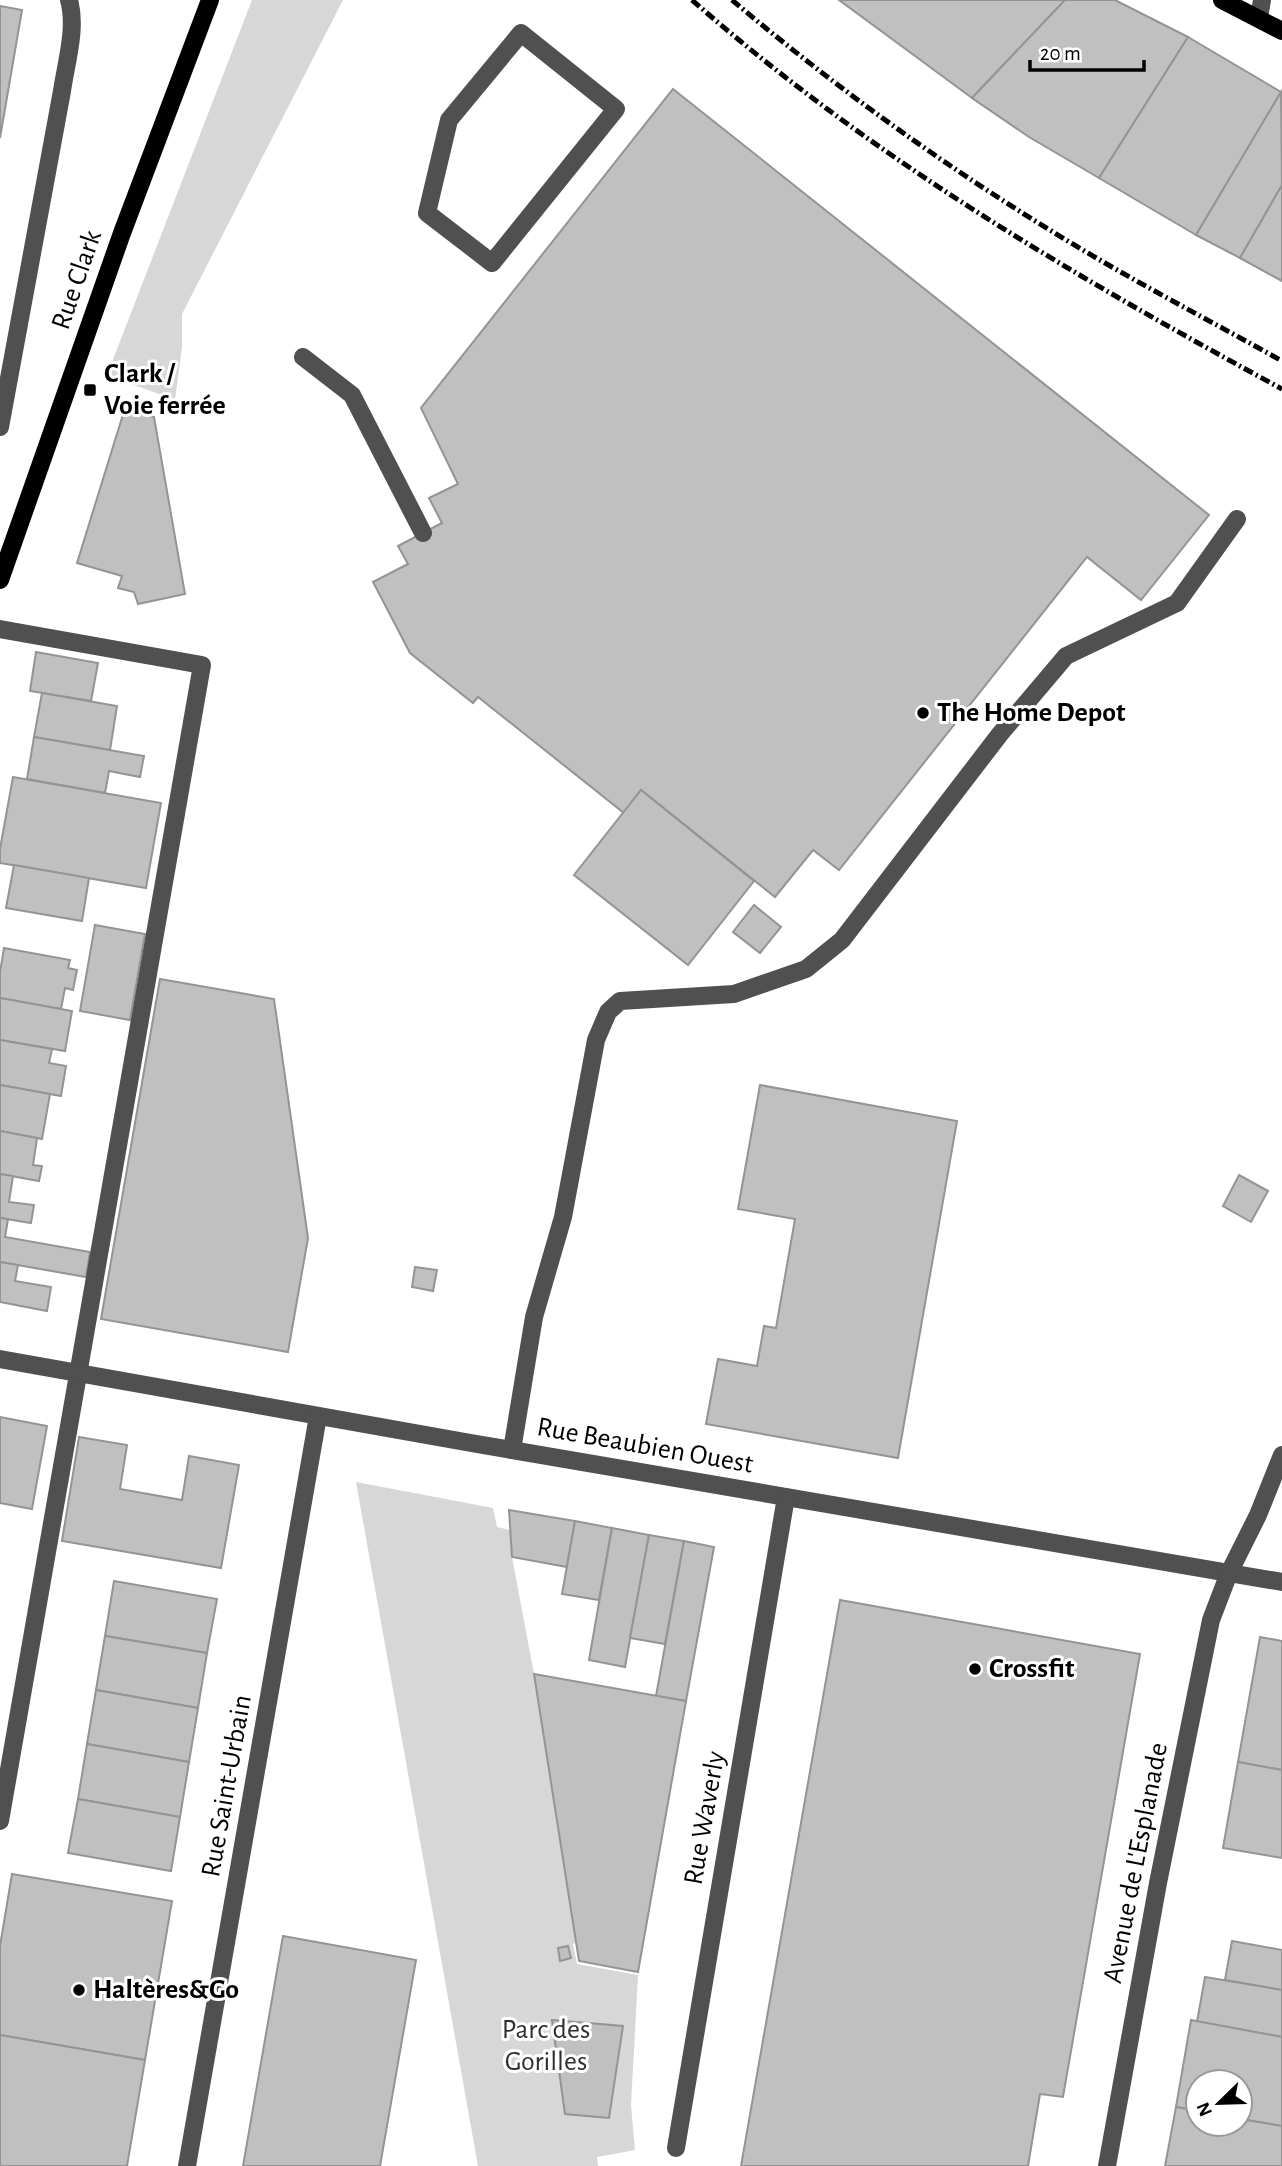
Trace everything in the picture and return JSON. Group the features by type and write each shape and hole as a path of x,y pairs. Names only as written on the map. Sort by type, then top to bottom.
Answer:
{"main road":[{"name":"Rue Clark","path":"0,580 122,233 210,0"},
{"path":"1223,0 1261,9 1282,31"}],"street":[{"name":"Rue Clark","path":"0,427 62,91 70,41 69,0"},
{"path":"521,33 616,109 492,263 427,213 449,120 521,33"},
{"path":"303,357 352,395 423,533"},
{"path":"512,1450 534,1317 563,1217 596,1040 608,1012 620,1001 734,994 806,969 842,940 1000,734 1066,656 1177,603 1237,519"},
{"path":"0,629 202,665 0,1821"},
{"name":"Rue Beaubien Ouest","path":"0,1359 1282,1582"},
{"name":"Rue Saint-Urbain","path":"187,2166 318,1416"},
{"name":"Avenue de L'Esplanade","path":"1107,2166 1158,1883 1211,1620 1282,1455"},
{"name":"Rue Waverly","path":"676,2148 786,1497"}],"green space":[{"path":"252,0 343,0 182,314 182,347 175,400 107,375"},
{"name":"Parc des Gorilles","path":"356,1482 493,1508 497,1527 510,1530 512,1557 534,1674 576,1943 573,1944 577,1964 638,1975 631,2105 635,2150 597,2157 598,2166 478,2166"}],"building":[{"path":"839,0 1065,0 972,98"},
{"path":"1065,0 1115,0 1188,37 1099,178 1029,137 972,98"},
{"path":"0,6 22,10 0,138"},
{"path":"1188,37 1281,92 1196,235 1099,178"},
{"path":"673,89 1209,515 1141,600 1087,557 839,870 813,850 775,897 641,790 624,813 478,697 473,703 410,653 373,582 408,564 398,546 442,523 429,498 458,484 421,408"},
{"path":"1281,92 1282,185 1240,258 1196,235"},
{"path":"1282,185 1282,281 1240,258"},
{"path":"125,408 154,417 185,594 138,604 134,592 118,588 122,576 77,563"},
{"path":"36,652 98,663 91,701 30,691"},
{"path":"42,693 117,706 110,750 34,737"},
{"path":"34,737 144,756 140,777 109,771 105,793 27,779"},
{"path":"13,777 161,803 146,888 0,863"},
{"path":"641,790 754,881 688,965 574,875"},
{"path":"14,865 89,878 82,921 6,908"},
{"path":"754,905 781,927 760,953 733,932"},
{"path":"95,925 145,934 130,1020 80,1011"},
{"path":"4,948 70,960 68,968 77,970 73,990 65,988 61,1009 0,998"},
{"path":"160,979 274,999 308,1238 288,1352 101,1319"},
{"path":"0,998 72,1011 65,1051 0,1040"},
{"path":"0,1040 52,1049 49,1063 66,1066 61,1096 0,1085"},
{"path":"0,1085 50,1094 42,1139 0,1131"},
{"path":"760,1085 957,1121 898,1458 706,1424 718,1359 757,1366 764,1326 776,1328 795,1219 738,1209"},
{"path":"0,1131 37,1138 33,1165 42,1166 39,1181 0,1174"},
{"path":"0,1174 13,1176 9,1202 34,1205 31,1223 0,1218"},
{"path":"1239,1175 1268,1191 1251,1222 1223,1206"},
{"path":"0,1218 8,1219 5,1237 90,1252 86,1277 0,1262"},
{"path":"0,1262 18,1265 15,1281 51,1287 47,1311 0,1302"},
{"path":"415,1267 437,1270 433,1291 412,1287"},
{"path":"0,1417 47,1426 32,1509 0,1503"},
{"path":"79,1437 127,1445 120,1489 182,1500 189,1456 239,1465 221,1568 62,1541"},
{"path":"509,1510 575,1521 567,1567 512,1557"},
{"path":"575,1521 612,1528 599,1600 562,1594"},
{"path":"612,1528 649,1535 625,1667 589,1660"},
{"path":"649,1535 684,1541 665,1644 630,1638"},
{"path":"684,1541 714,1547 686,1701 656,1696"},
{"path":"114,1581 217,1599 207,1653 105,1636"},
{"path":"840,1600 1140,1654 1063,2097 1040,2094 1028,2166 741,2166"},
{"path":"105,1636 207,1653 198,1708 96,1690"},
{"path":"1260,1637 1282,1641 1282,1770 1238,1762"},
{"path":"534,1674 686,1701 638,1972 579,1961"},
{"path":"96,1690 198,1708 189,1762 87,1744"},
{"path":"87,1744 189,1762 180,1817 78,1799"},
{"path":"1238,1762 1282,1770 1282,1858 1223,1848"},
{"path":"78,1799 180,1817 171,1871 68,1853"},
{"name":"Haltères&Go","path":"12,1874 172,1901 145,2060 0,2035 0,1946"},
{"path":"283,1936 416,1960 380,2166 243,2166"},
{"path":"1232,1941 1282,1950 1282,1990 1225,1980"},
{"path":"568,1946 571,1958 560,1961 558,1948"},
{"path":"1205,1977 1282,1990 1282,2037 1197,2022"},
{"path":"552,2020 623,2026 609,2118 565,2114"},
{"path":"1191,2020 1282,2037 1282,2126 1254,2121 1254,2068 1184,2068 1184,2108 1176,2107"},
{"path":"0,2035 145,2060 127,2166 0,2166"},
{"path":"1176,2107 1184,2108 1184,2138 1254,2138 1254,2121 1282,2126 1282,2166 1165,2166"}],"railway":[{"path":"692,0 761,58 903,163 1051,258 1282,389"},
{"path":"732,0 866,106 1008,204 1105,263 1282,361"}],"place":[{"name":"Clark / Voie ferrée","path":"90,390"},
{"name":"The Home Depot","path":"923,713"},
{"name":"Crossfit","path":"975,1669"},
{"name":"Haltères&Go","path":"79,1990"}]}
